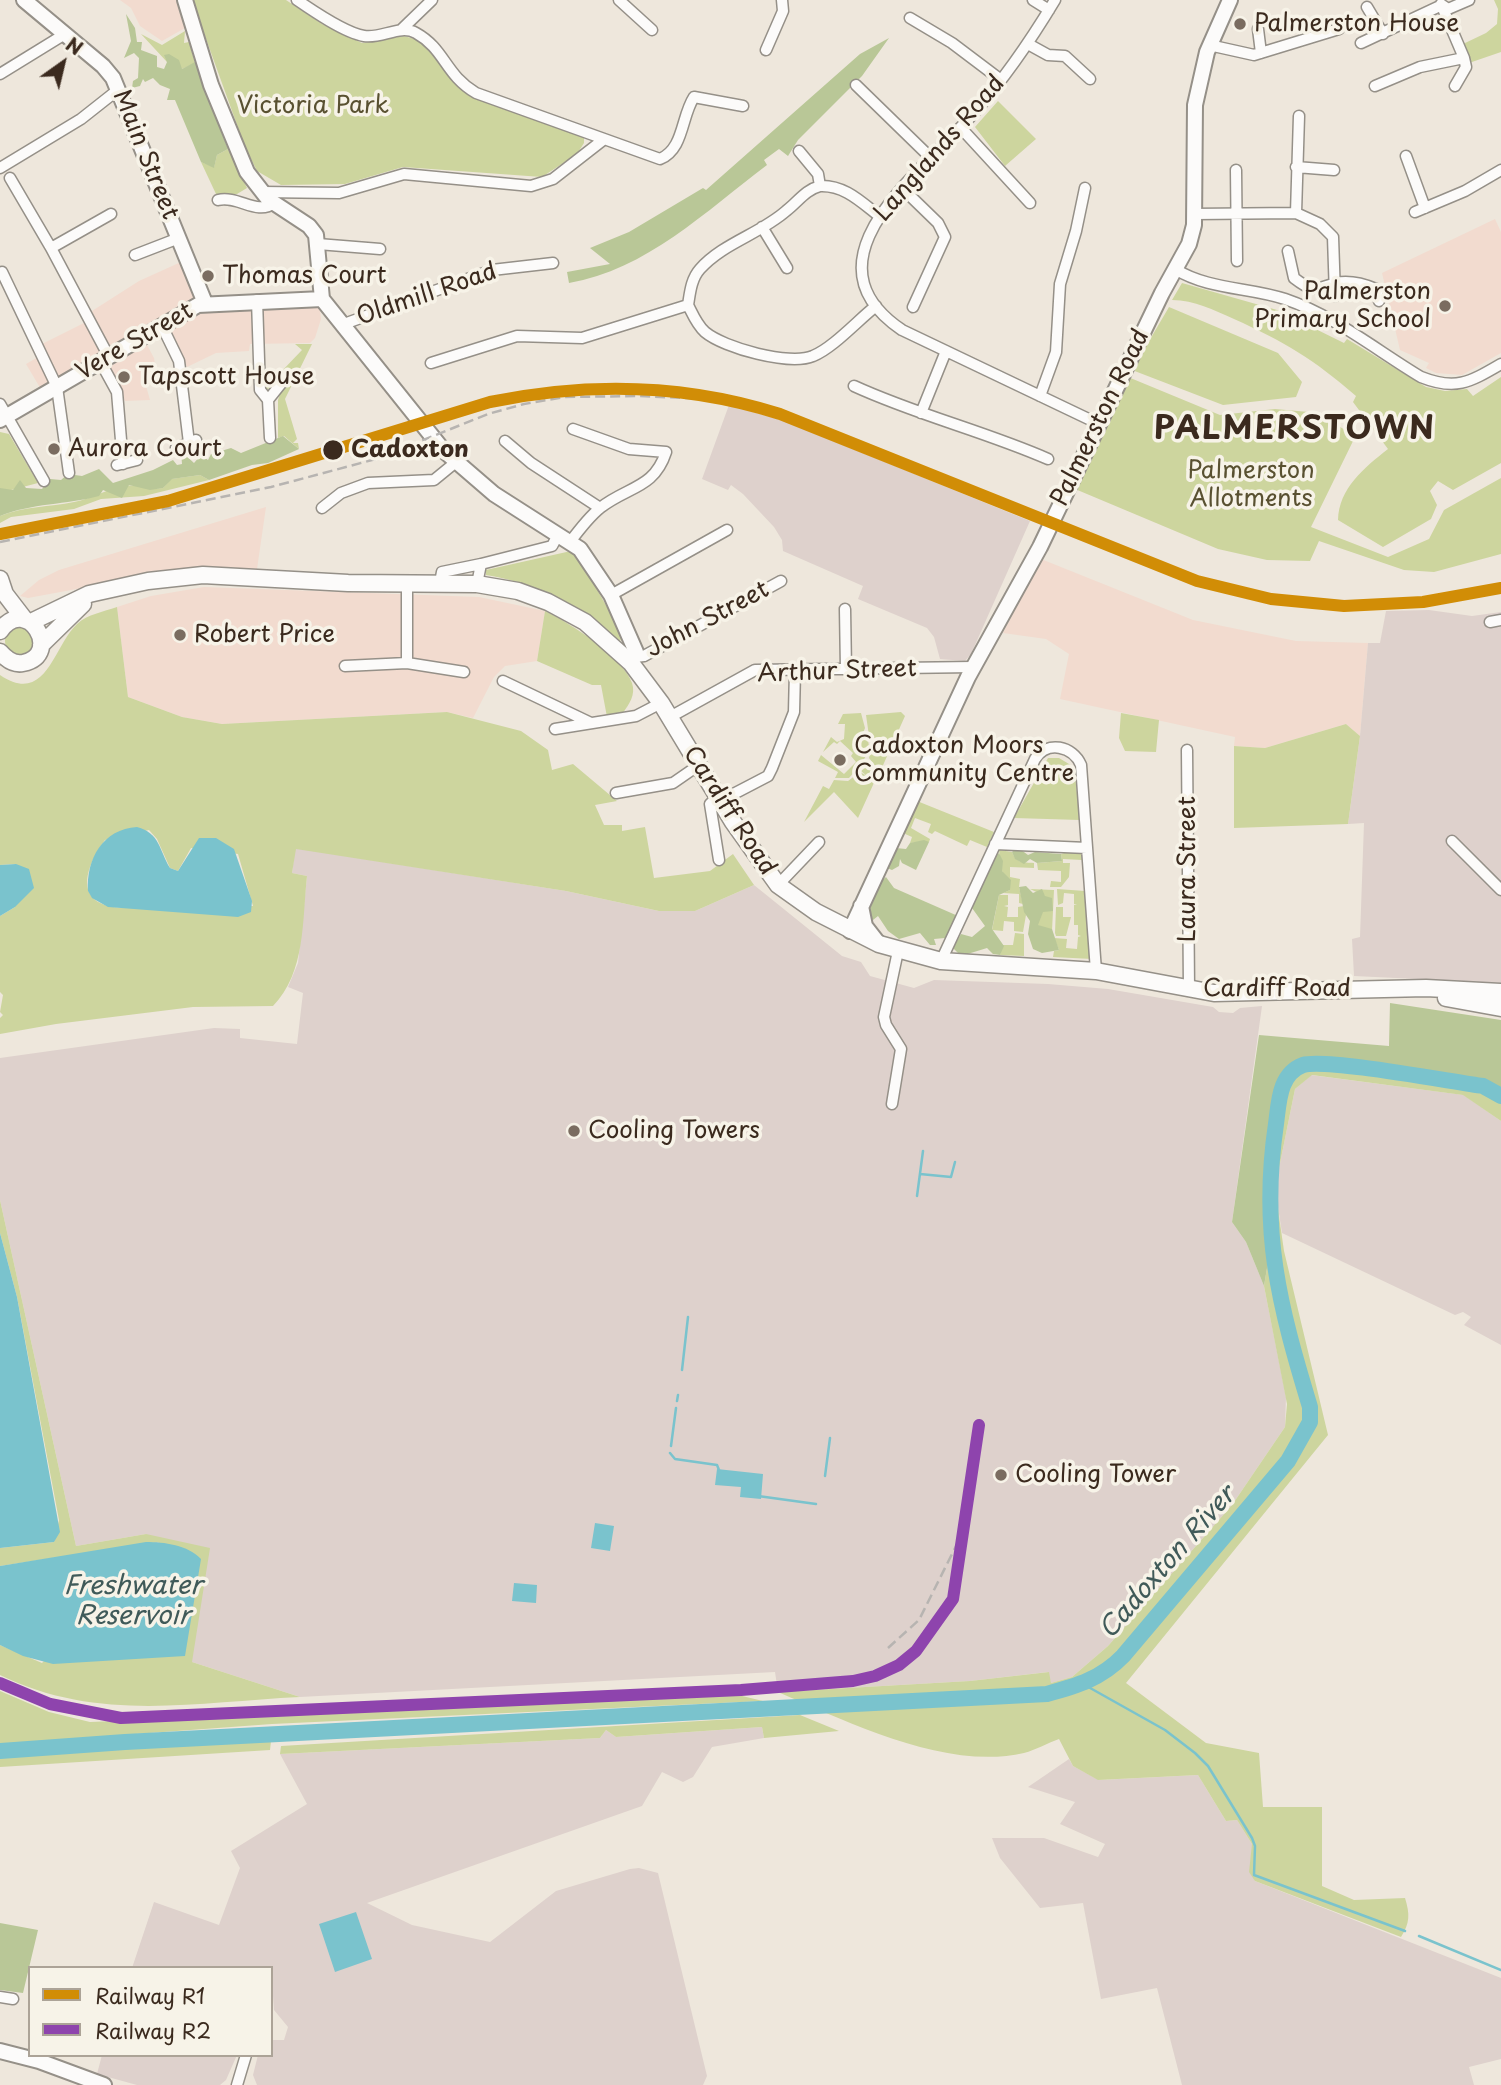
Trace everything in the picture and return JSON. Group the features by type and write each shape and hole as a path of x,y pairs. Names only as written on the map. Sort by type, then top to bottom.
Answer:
{"main road":[{"name":"Cardiff Road","path":"1,629 12,620 28,621 89,594 148,581 203,575 348,583 477,584 518,590 565,610 633,660 719,799 778,885 809,908 879,944 941,961 1096,971 1228,994 1402,989 1501,992"},
{"path":"2,587 39,631 41,645"},
{"path":"1,629 2,587"},
{"name":"Cardiff Road","path":"2,655 25,663 37,655 41,645 70,614 100,593"},
{"name":"Cardiff Road","path":"1402,989 1501,1008"}],"street":[{"name":"Main Street","path":"24,0 103,66 119,89 205,303"},
{"path":"184,0 235,146 247,172 274,203 309,226 318,244 322,299 424,429 456,462 494,494 564,538 591,564 611,595 636,645 633,660"},
{"path":"297,0 313,12 362,36 383,35 402,29 432,0"},
{"path":"619,0 652,30"},
{"path":"766,50 783,10 782,0"},
{"path":"1033,0 1049,10"},
{"name":"Langlands Road","path":"1055,0 1028,44 1001,80 961,128 878,215 864,244 865,282 876,306 902,330 1099,424"},
{"path":"1440,2 1448,9 1469,0"},
{"name":"Palmerston Road","path":"850,931 973,667 1045,536 1193,233 1194,110 1209,45 1225,2"},
{"path":"1361,43 1383,34 1440,2"},
{"path":"1440,2 1464,58 1465,67 1455,86"},
{"path":"1367,7 1383,34"},
{"path":"910,18 952,43 1001,80"},
{"path":"402,29 414,31 435,46 459,83 476,93 660,159 670,155 677,145 687,107 694,97 743,106"},
{"path":"1258,29 1261,53"},
{"path":"1209,45 1250,55 1339,29"},
{"path":"0,74 65,34"},
{"path":"1028,44 1048,55 1065,56 1090,79"},
{"path":"1375,86 1420,67 1464,58"},
{"path":"856,85 932,159"},
{"path":"1,165 81,120 119,89"},
{"path":"1296,213 1299,116"},
{"path":"961,128 1030,203"},
{"path":"262,192 339,193 404,174 530,186 553,179 603,140"},
{"path":"799,151 818,174 820,186"},
{"path":"1406,156 1420,210 1465,191 1501,170"},
{"path":"1296,167 1334,170"},
{"path":"1236,170 1237,261"},
{"path":"10,178 51,248 117,392 120,463 137,460"},
{"path":"876,306 813,356 798,359 777,358 725,343 706,333 688,305 691,287 698,271 783,214 810,188 832,186 848,192 878,215"},
{"path":"903,188 938,223 945,237 914,307"},
{"path":"1041,396 1056,352 1059,284 1076,231 1085,188"},
{"path":"218,200 230,197 259,208 274,203"},
{"path":"1194,214 1296,213 1320,223 1333,237 1335,296"},
{"path":"51,248 111,214"},
{"path":"762,227 787,268"},
{"path":"135,255 179,238"},
{"path":"318,244 380,249"},
{"path":"1288,251 1294,278 1307,288 1321,290 1336,283 1358,283 1376,289 1379,301"},
{"name":"Oldmill Road","path":"344,324 492,270 553,262"},
{"path":"1175,269 1222,287 1282,298 1316,311 1421,377 1437,384 1455,385 1475,379 1501,364"},
{"path":"2,272 57,387 69,473"},
{"name":"Vere Street","path":"2,414 57,387 205,303 322,299"},
{"path":"257,300 260,390 268,400 270,438"},
{"path":"431,363 517,337 582,338 688,305"},
{"path":"162,326 179,361 192,441 176,448"},
{"path":"922,413 946,351"},
{"path":"268,400 284,380"},
{"path":"854,386 922,413 1000,438 1048,459"},
{"path":"2,414 44,481"},
{"path":"440,583 442,572 552,546 600,508 653,478 660,470 666,452 629,449 573,429"},
{"path":"505,441 531,463 600,508"},
{"path":"322,508 341,493 368,483 434,480 456,462"},
{"path":"611,595 727,530"},
{"path":"477,584 481,564"},
{"name":"John Street","path":"633,660 781,581"},
{"path":"407,583 407,663"},
{"path":"845,609 846,670"},
{"path":"345,666 407,663 464,672"},
{"name":"Arthur Street","path":"555,729 665,710 755,670 973,667"},
{"path":"719,860 710,804 768,776 794,712 795,671"},
{"path":"503,681 591,723"},
{"path":"941,961 1035,759 1042,750 1054,747 1075,755 1081,765 1096,971"},
{"name":"Laura Street","path":"1187,750 1188,989"},
{"path":"616,793 673,783 699,765"},
{"path":"1452,841 1501,890"},
{"path":"778,885 819,842"},
{"path":"995,844 1087,848"},
{"path":"861,906 865,926 879,944"},
{"path":"892,1104 901,1049 886,1025 884,1011 898,951"},
{"path":"0,1997 13,1999"},
{"path":"0,2051 39,2061 104,2085"},
{"path":"237,2085 245,2057"}],"shaded area":[{"path":"120,0 177,0 185,28 162,41 140,26 131,8"},
{"name":"Palmerston Primary School","path":"1495,219 1501,232 1501,353 1462,375 1436,373 1426,368 1429,363 1400,350 1382,273"},
{"path":"181,262 196,298 318,291 321,319 315,338 310,343 250,344 249,351 216,353 187,367 170,329 146,343 154,358 158,383 146,386 150,400 125,401 106,366 48,401 26,364 45,353 42,344 94,318 92,311 139,281"},
{"path":"729,405 784,421 1030,521 971,654 965,661 940,659 934,637 927,628 858,599 863,586 783,551 782,540 774,527 743,494 731,485 728,490 702,479"},
{"path":"266,507 257,569 216,567 179,570 28,598 20,596 39,580 59,570"},
{"path":"1041,559 1193,620 1296,641 1368,643 1360,736 1346,724 1265,748 1234,746 1235,737 1060,699 1069,654 1046,639 1003,633"},
{"path":"204,587 479,597 545,611 537,661 505,666 494,677 473,718 446,712 222,724 182,717 128,697 117,607 151,596"},
{"path":"1429,610 1472,616 1501,612 1501,983 1354,976 1352,939 1360,937 1364,823 1348,824 1360,736 1368,643 1380,643 1386,611"},
{"path":"295,848 566,891 659,911 695,911 754,885 842,956 861,962 870,976 914,988 934,980 1048,984 1108,989 1213,1007 1219,1012 1233,1013 1240,1008 1262,1006 1232,1222 1246,1242 1264,1286 1286,1397 1285,1427 1232,1505 1108,1646 1072,1677 1051,1683 1048,1672 970,1681 778,1692 775,1672 300,1697 192,1662 146,1534 76,1546 0,1200 0,1058 214,1028 240,1029 240,1038 297,1044 303,993 288,987 298,963 307,876 292,873"},
{"path":"1311,1075 1464,1095 1501,1121 1501,1345 1464,1325 1471,1317 1463,1312 1455,1315 1282,1233 1275,1188 1295,1089"},
{"path":"762,1727 764,1738 712,1747 693,1777 683,1782 662,1772 642,1806 367,1903 412,1925 490,1942 556,1891 630,1869 639,1868 658,1873 707,2076 703,2085 257,2085 253,2075 258,2057 273,2057 273,2040 284,2040 288,2027 274,2010 273,1966 133,1966 154,1902 219,1925 240,1868 231,1851 307,1804 280,1754 600,1738 606,1730 616,1737"},
{"path":"1069,1759 1073,1766 1099,1780 1198,1775 1226,1821 1237,1820 1252,1844 1255,1881 1501,1978 1501,2059 1469,2067 1474,2085 1182,2085 1157,1988 1101,1999 1083,1903 1040,1908 1000,1858 992,1838 1044,1838 1098,1857 1105,1844 1060,1824 1075,1802 1028,1787"},
{"path":"101,2057 236,2057 226,2080 220,2085 137,2085 97,2074"}],"green space":[{"name":"Victoria Park","path":"192,0 286,0 322,24 362,43 404,36 418,40 431,50 456,84 476,95 584,136 584,143 577,154 542,177 403,167 345,184 281,185 257,171 245,147"},
{"path":"1494,0 1501,0 1501,52 1469,63 1463,44 1486,33 1497,24 1498,9"},
{"path":"126,14 135,28 137,42 142,42 141,50 157,56 157,67 164,69 167,62 164,55 169,54 179,60 182,69 195,62 201,66 203,85 228,149 217,155 214,168 201,162 175,100 167,100 170,89 153,78 145,82 143,79 140,86 132,88 133,81 138,78 139,58 134,53 124,58 131,41"},
{"path":"185,31 184,43 189,42 195,63 182,69 167,62 141,34 162,45"},
{"path":"889,38 862,76 798,140 788,156 779,149 764,160 767,165 698,219 649,252 624,266 569,283 567,272 610,264 590,248 629,232 703,188 706,190 860,54"},
{"path":"998,101 1036,139 1005,166 975,127"},
{"path":"228,149 247,188 237,194 216,194 201,162 214,167 217,155"},
{"path":"1182,283 1277,310 1344,343 1347,339 1426,387 1445,391 1467,389 1473,396 1501,377 1501,463 1453,490 1438,481 1430,491 1437,505 1431,519 1383,547 1338,520 1339,509 1348,488 1362,471 1388,449 1353,402 1356,396 1327,372 1268,335 1204,306 1172,300"},
{"path":"1169,307 1278,353 1302,382 1296,397 1223,405 1132,370"},
{"path":"295,344 312,344 285,399 297,439 293,443 298,443 299,449 284,436 278,438 278,400 286,375 278,375 273,381 274,386 263,391 265,373 279,374 302,350"},
{"name":"Palmerston Allotments","path":"1128,377 1220,415 1275,409 1320,413 1355,437 1311,527 1388,557 1429,539 1444,510 1501,478 1501,554 1434,572 1404,570 1319,541 1310,561 1267,560 1218,549 1075,489"},
{"path":"0,432 9,434 38,483 0,493"},
{"path":"283,436 299,449 268,463 252,465 209,480 200,475 172,479 163,488 150,490 129,485 122,498 103,490 99,496 24,509 0,516 0,488 13,490 20,480 26,488 42,489 50,479 61,480 68,474 82,476 99,469 113,483 153,470 173,460 177,465 182,464 181,451 194,463 201,455 208,460 211,454 231,448 241,453"},
{"path":"200,475 209,480 144,496 101,499 74,509 11,517 0,523 0,516 19,510 81,501 126,486 163,488 171,479"},
{"path":"571,551 583,565 623,635 620,641 594,619 556,597 515,581 486,575 486,570"},
{"path":"117,607 128,697 182,717 222,724 447,712 521,731 548,750 552,770 573,764 617,801 595,805 604,825 622,825 622,831 645,827 654,878 710,871 733,854 754,885 695,911 659,911 566,891 296,849 292,873 307,876 303,928 292,978 273,1006 193,1007 56,1024 0,1034 3,995 0,992 0,916 15,907 16,864 0,865 0,675 16,683 28,683 38,679 47,670 77,624","holes":["149,830 157,839 170,868 178,871 191,848 238,854 253,906 122,908 96,900 87,884 88,873 105,840"]},
{"path":"545,611 594,642 627,673 633,691 623,713 607,717 601,685 592,685 537,661"},
{"path":"20,626 31,630 35,641 31,652 20,656 9,652 5,641 9,630"},
{"path":"901,712 905,716 880,772 869,758 874,740 869,736 866,715"},
{"path":"861,713 865,728 863,733 869,744 866,756 849,778 835,778 838,772 818,761 821,755 844,774 856,762 851,756 853,753 840,741 837,744 834,742 823,752 831,737 837,742 844,739 845,724 838,724 843,714"},
{"path":"1121,713 1159,720 1156,752 1125,751 1119,738"},
{"path":"1346,724 1360,736 1348,824 1234,828 1234,746 1265,748"},
{"path":"1048,758 1059,758 1074,767 1080,820 1014,818"},
{"path":"869,765 878,774 858,818 834,792 804,822 823,786 829,789 834,780 848,781 860,772 867,776 861,771"},
{"path":"917,801 994,832 987,847 970,840 967,846 935,831 932,834 928,832 931,824 915,818 911,828 930,839 929,842 910,843 912,837 903,833"},
{"path":"924,840 929,842 916,870 902,863 900,859 899,866 892,870 887,868 896,848 906,849 910,843"},
{"path":"1017,847 1028,855 1035,852 1061,854 1062,861 1037,863 1030,859 1024,864 1015,859 1012,852"},
{"path":"999,850 1012,852 1021,862 1034,863 1034,868 1010,867 1010,877 1020,879 1023,904 1019,903 1019,894 1003,893 1010,890 1002,871"},
{"path":"999,853 1003,861 1002,871 1011,880 1010,890 999,895 992,929 1004,946 1000,955 993,954 987,948 961,956 953,948 961,934 972,937 985,926 972,908 991,859"},
{"path":"1081,853 1082,860 1063,859 1063,863 1070,863 1069,877 1061,887 1050,887 1051,881 1061,882 1061,871 1038,870 1037,863 1062,861 1061,854"},
{"path":"886,877 894,888 958,916 945,938 934,939 936,945 930,945 920,933 899,939 888,931 878,916 873,920 868,916 875,887"},
{"path":"1026,886 1033,893 1042,889 1045,896 1052,898 1053,911 1043,912 1038,925 1052,929 1059,950 1042,953 1033,949 1028,934 1030,921 1024,912 1019,887"},
{"path":"1030,889 1054,890 1052,931 1037,925 1045,896"},
{"path":"1057,889 1085,891 1092,959 1053,957 1054,951 1059,950 1054,938 1067,939 1066,948 1077,949 1078,937 1081,936 1078,935 1078,925 1074,925 1074,905 1077,905 1074,904 1074,894 1064,893 1063,903 1058,905"},
{"path":"999,895 1008,895 1008,905 1004,906 1008,907 1007,917 1018,917 1018,907 1024,906 1026,915 1023,932 1014,931 1014,922 1004,921 1003,931 992,930"},
{"path":"1056,907 1063,907 1063,917 1071,917 1066,936 1056,936"},
{"path":"1015,933 1024,934 1024,956 1000,955 1002,945 1013,945"},
{"path":"1390,1003 1501,1020 1501,1096 1487,1089 1440,1078 1314,1069 1301,1072 1288,1085 1272,1154 1268,1262 1264,1286 1246,1242 1232,1222 1259,1035 1389,1046"},
{"path":"1338,1066 1483,1086 1501,1096 1501,1121 1463,1095 1312,1075 1295,1089 1275,1188 1284,1251 1328,1435 1126,1683 1206,1743 1259,1753 1263,1807 1322,1807 1322,1886 1354,1900 1405,1898 1408,1918 1401,1937 1255,1881 1249,1872 1252,1844 1237,1820 1226,1821 1198,1775 1098,1780 1073,1766 1059,1739 1024,1753 994,1757 930,1750 866,1729 778,1692 970,1681 1049,1672 1051,1683 1072,1677 1108,1646 1232,1505 1285,1427 1287,1404 1264,1286 1268,1262 1272,1154 1287,1077 1293,1071"},
{"path":"0,1200 76,1546 146,1534 210,1548 192,1662 300,1697 185,1705 110,1704 37,1690 0,1675 0,1645 42,1663 159,1542 0,1566 0,1548 54,1542 59,1520 17,1297 0,1233"},
{"path":"0,1691 49,1712 90,1722 738,1695 763,1701 272,1724 0,1744"},
{"path":"800,1715 839,1731 764,1738 762,1727 616,1737 606,1730 600,1738 280,1754 281,1746"},
{"path":"271,1741 270,1750 0,1767 0,1757 4,1756"},
{"path":"0,1923 38,1930 23,1993 0,1990"}],"water":[{"path":"137,827 155,838 170,868 178,871 199,838 216,838 234,849 252,901 251,912 238,917 108,907 92,898 88,891 88,879 99,848 115,833"},
{"path":"16,864 29,869 34,888 15,907 0,916 0,865"},
{"path":"0,1233 17,1297 60,1532 54,1542 0,1548"},
{"path":"717,1469 763,1474 761,1499 740,1497 741,1487 715,1485"},
{"path":"595,1523 614,1526 610,1551 591,1548"},
{"name":"Freshwater Reservoir","path":"146,1542 183,1547 201,1559 185,1656 53,1664 23,1656 0,1645 0,1566"},
{"path":"514,1583 537,1585 536,1603 512,1601"},
{"path":"356,1912 372,1959 335,1972 319,1924"}],"waterway":[{"name":"Cadoxton River","path":"0,1751 125,1742 1047,1694 1088,1681 1106,1671 1123,1656 1288,1461 1310,1422 1310,1407 1281,1301 1272,1234 1272,1163 1280,1098 1289,1075 1303,1065 1336,1065 1483,1086 1501,1096"},
{"path":"917,1196 923,1151"},
{"path":"920,1174 951,1177 955,1162"},
{"path":"682,1370 688,1317"},
{"path":"677,1401 678,1395"},
{"path":"671,1446 676,1408"},
{"path":"825,1476 830,1438"},
{"path":"670,1453 675,1459 717,1465 719,1470"},
{"path":"758,1496 816,1504"},
{"path":"1083,1684 1165,1730 1208,1766 1252,1838 1255,1846 1254,1875 1405,1931"},
{"path":"1419,1936 1501,1970"}],"railway":[{"path":"0,542 271,487 376,459 488,414 524,404 565,397 639,396 708,399 764,409"},
{"path":"0,1683 50,1704 121,1718 741,1690 853,1681 875,1676 899,1665 916,1651 953,1599 979,1425"},
{"path":"888,1648 919,1620 958,1542"}],"rail line":[{"name":"R1","path":"0,534 168,501 490,402 563,391 636,389 709,397 780,414 1197,581 1271,599 1344,606 1423,602 1501,588"},
{"name":"R2","path":"0,1683 50,1704 121,1718 741,1690 853,1681 875,1676 899,1665 916,1651 953,1599 979,1425"}],"place":[{"name":"Palmerston House","path":"1240,24"},
{"name":"Thomas Court","path":"208,276"},
{"name":"Palmerston Primary School","path":"1445,306"},
{"name":"Tapscott House","path":"124,377"},
{"name":"Aurora Court","path":"54,449"},
{"name":"Cadoxton","path":"333,450"},
{"name":"Robert Price","path":"180,635"},
{"name":"Cadoxton Moors Community Centre","path":"840,760"},
{"name":"Cooling Towers","path":"574,1131"},
{"name":"Cooling Tower","path":"1001,1475"}],"district":[{"name":"PALMERSTOWN","path":"1295,430"}]}
